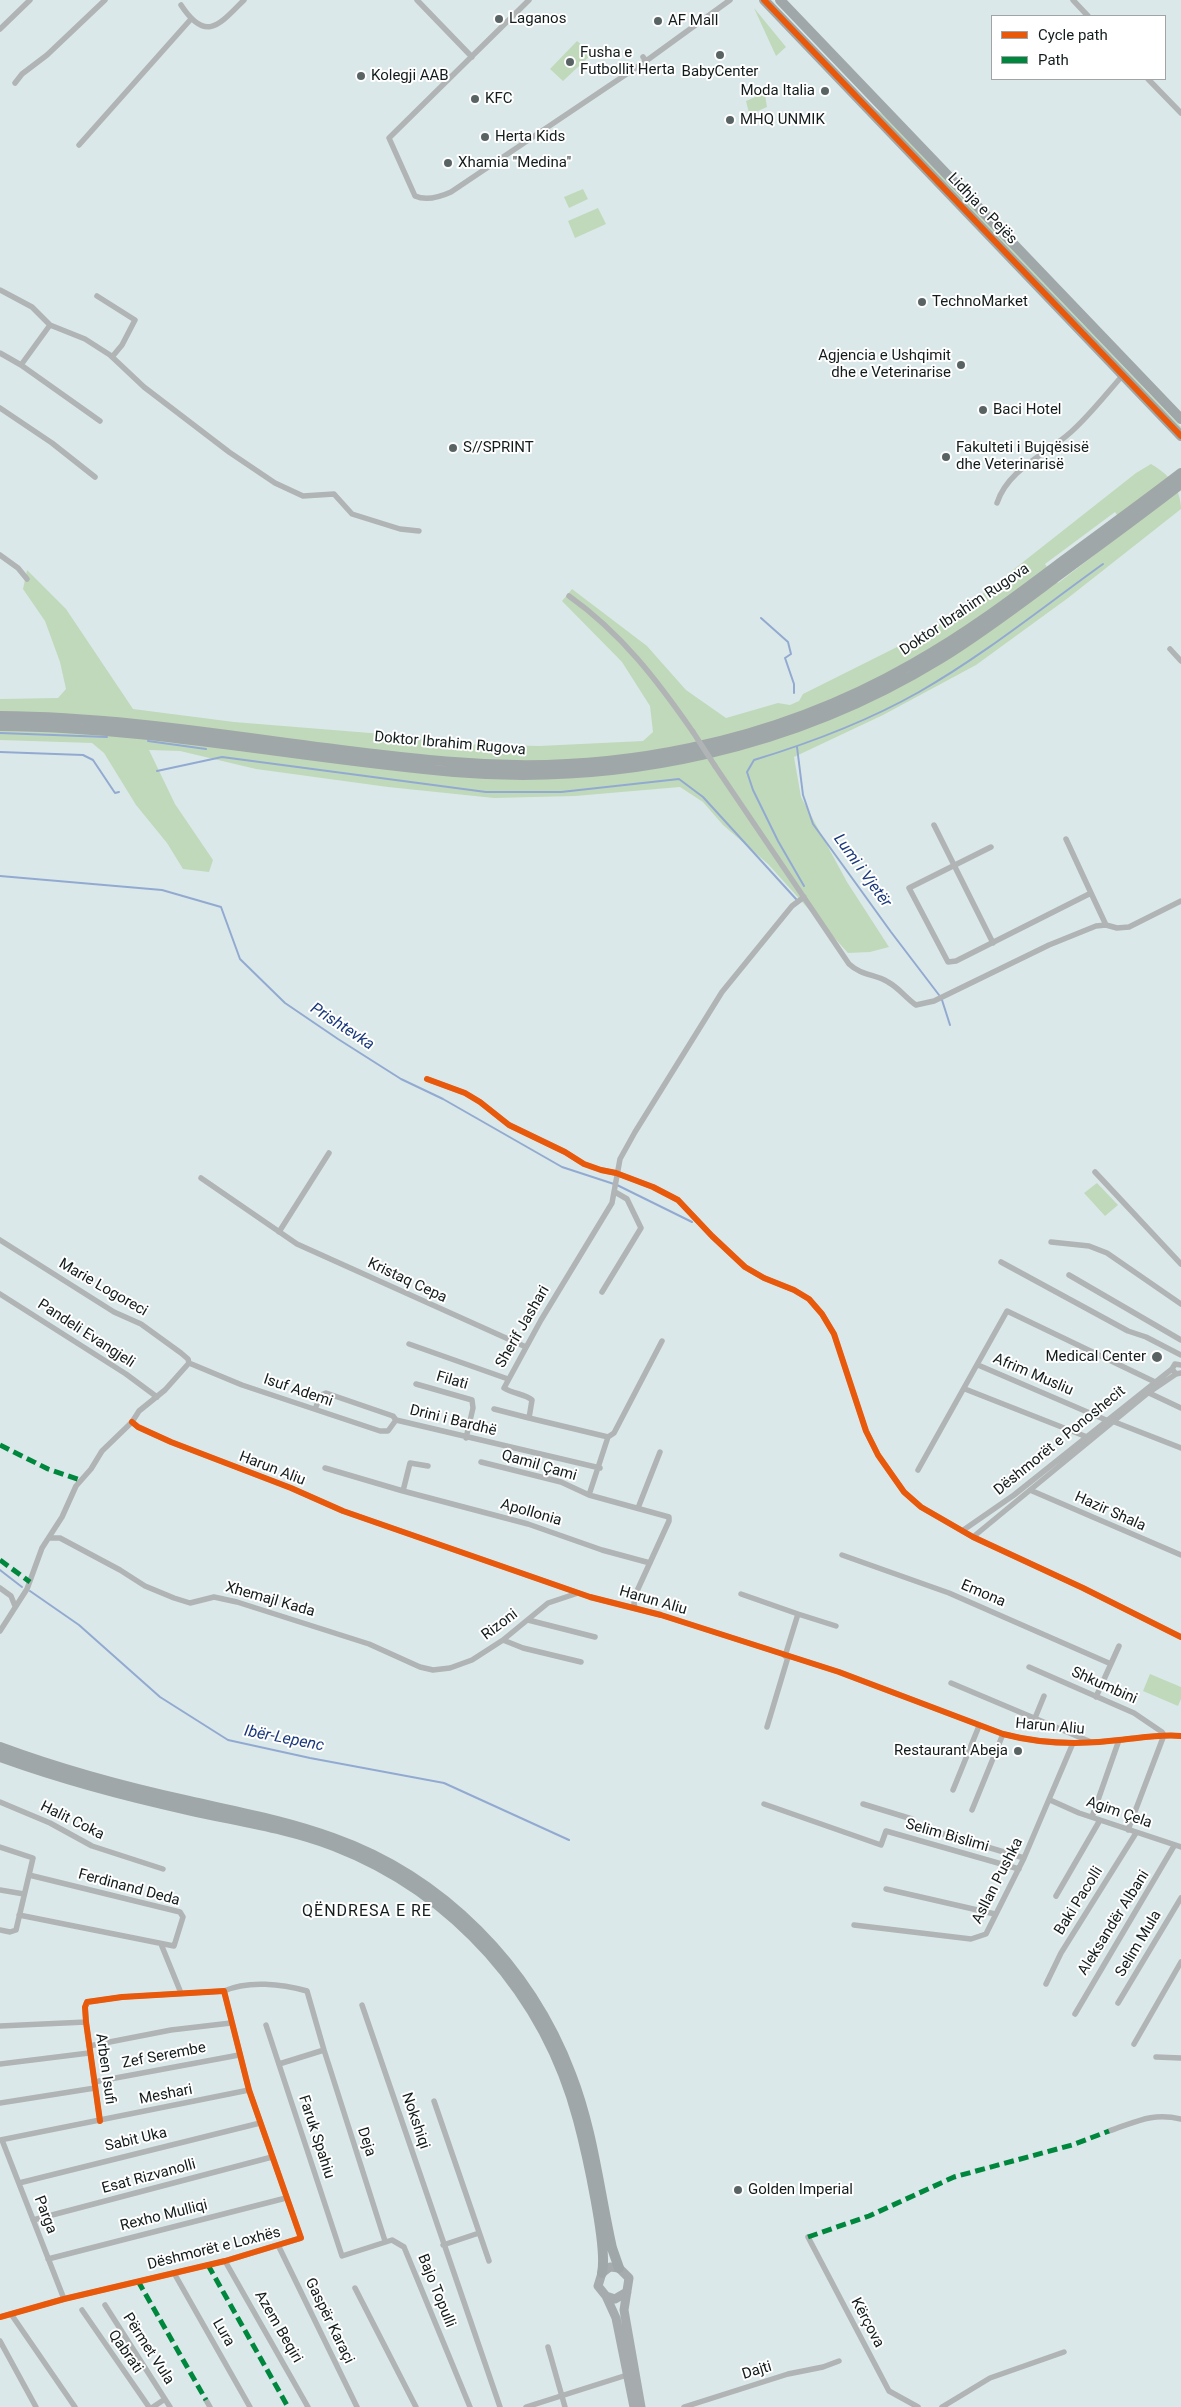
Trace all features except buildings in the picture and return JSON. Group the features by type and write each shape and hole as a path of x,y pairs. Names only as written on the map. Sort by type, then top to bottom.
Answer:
{"highway":[{"name":"Lidhja e Pejës","path":"764,0 1181,436"},
{"name":"Lidhja e Pejës","path":"780,0 1181,419"},
{"name":"Doktor Ibrahim Rugova","path":"0,726 73,728 148,734 407,767 486,774 580,773 623,769 700,756 775,735 825,716 914,674 988,627 1168,488 1181,473"},
{"name":"Doktor Ibrahim Rugova","path":"0,716 148,725 486,765 579,764 663,753 723,740 793,719 848,696 909,666 982,620 1168,488 1181,484"},
{"path":"0,1747 100,1780 286,1823 327,1836 364,1850 392,1865 421,1883 458,1911 484,1936 518,1975 544,2016 560,2048 583,2110 609,2236 619,2268"},
{"path":"0,1757 97,1788 278,1830 332,1846 389,1872 428,1897 454,1917 491,1955 521,1994 545,2034 564,2076 580,2127 603,2255 602,2273"}],"main road":[{"path":"634,2407 616,2318 606,2296 598,2286 602,2273 610,2267 619,2268 629,2278 624,2304 624,2318 641,2407"},
{"path":"606,2296 615,2299 627,2292"}],"street":[{"path":"0,29 30,0"},
{"path":"15,83 22,74 40,61 105,0"},
{"path":"181,5 196,24 208,27 216,26 222,22 244,0"},
{"path":"417,0 472,57"},
{"path":"530,0 389,138 415,196 423,198 442,196 464,184 730,0"},
{"path":"1073,0 1087,15"},
{"path":"79,145 191,19"},
{"path":"1149,80 1181,113"},
{"path":"0,290 32,307 50,325 85,339 112,357 144,386 229,452 274,483 303,496 334,494 352,514 400,530 418,531"},
{"path":"97,296 135,320 122,345 112,357"},
{"path":"21,365 50,325"},
{"path":"0,353 21,365 100,421"},
{"path":"997,503 1002,492 1019,473 1069,434 1123,376"},
{"path":"0,408 52,443 94,477"},
{"path":"0,555 18,568 27,579"},
{"path":"569,596 603,622 634,653 660,686 844,957 855,970 887,981 912,1002 920,1005 951,993 1049,945 1096,926 1106,924 1124,928 1149,918 1181,901"},
{"path":"1170,650 1181,661"},
{"path":"934,825 993,942"},
{"path":"1066,839 1106,924"},
{"path":"991,847 909,888 948,962 956,961 1091,893"},
{"path":"602,1292 641,1228 627,1199 615,1190 616,1173 623,1151 722,992 792,906 804,898"},
{"path":"427,1079 464,1093 480,1102 508,1124 565,1152 584,1164 616,1173 653,1187 678,1200 745,1267 809,1299 822,1314 834,1334 866,1431 897,1484 921,1507 973,1537 1083,1588 1181,1637"},
{"path":"279,1232 329,1153"},
{"path":"1095,1172 1181,1264"},
{"name":"Kristaq Cepa","path":"201,1178 297,1244 526,1347"},
{"name":"Sherif Jashari","path":"529,1418 532,1400 529,1397 513,1395 504,1388 526,1347 612,1204 615,1190"},
{"name":"Marie Logoreci","path":"0,1240 114,1312 141,1324 181,1353 188,1359 189,1363"},
{"path":"1050,1242 1089,1246 1108,1253 1181,1304"},
{"path":"1001,1262 1128,1332 1146,1337 1181,1355"},
{"path":"1069,1275 1181,1340"},
{"name":"Pandeli Evangjeli","path":"0,1294 126,1374 157,1397"},
{"path":"918,1470 1007,1311 1155,1382"},
{"path":"635,1608 634,1603 637,1591 670,1518 590,1495 600,1468 608,1437 614,1433 662,1340"},
{"path":"409,1344 508,1379"},
{"path":"0,1631 30,1582 42,1548 62,1517 76,1486 91,1469 102,1451 132,1422 139,1411 157,1397 189,1363"},
{"name":"Isuf Ademi","path":"189,1363 209,1373 385,1432 390,1429 396,1420"},
{"name":"Dëshmorët e Ponoshecit","path":"962,1531 1030,1490 1107,1419 1176,1372 1180,1363"},
{"name":"Afrim Musliu","path":"978,1365 1181,1448"},
{"name":"Dëshmorët e Ponoshecit","path":"1146,1392 1155,1382 1176,1372"},
{"name":"Filati","path":"416,1384 472,1400 474,1408 466,1438"},
{"path":"965,1389 1088,1438"},
{"path":"1146,1392 1181,1408"},
{"name":"Drini i Bardhë","path":"315,1409 321,1395 326,1393 393,1416 396,1420 600,1468"},
{"name":"Dëshmorët e Ponoshecit","path":"973,1537 1008,1503 1088,1438 1114,1422 1128,1406"},
{"path":"494,1409 608,1437"},
{"name":"Harun Aliu","path":"132,1422 138,1427 171,1442 291,1488 325,1504 578,1593 635,1608 786,1657 839,1672 1003,1734 1031,1740 1073,1743 1093,1743 1164,1734 1181,1736"},
{"path":"638,1508 660,1452"},
{"name":"Qamil Çami","path":"481,1462 561,1482 590,1495"},
{"path":"403,1491 410,1463 428,1466"},
{"name":"Apollonia","path":"325,1468 528,1524 602,1550 650,1563"},
{"name":"Hazir Shala","path":"1030,1490 1181,1555"},
{"name":"Xhemajl Kada","path":"49,1538 60,1538 145,1586 174,1598 190,1603 214,1597 237,1602 369,1644 420,1667 433,1670"},
{"name":"Emona","path":"842,1555 949,1593 1111,1664"},
{"path":"0,1588 11,1596 16,1606"},
{"name":"Rizoni","path":"433,1670 458,1666 472,1660 502,1640 548,1603 578,1593"},
{"path":"741,1594 836,1626"},
{"path":"767,1727 798,1614"},
{"path":"528,1620 595,1637"},
{"path":"502,1640 581,1662"},
{"path":"1096,1697 1119,1646"},
{"name":"Shkumbini","path":"1029,1667 1134,1713 1156,1726 1164,1734"},
{"path":"951,1683 1093,1743"},
{"path":"1035,1718 1044,1696"},
{"path":"953,1790 979,1726"},
{"name":"Harun Aliu","path":"972,1810 1003,1734"},
{"path":"1128,1830 1164,1734"},
{"path":"1092,1817 1119,1740"},
{"name":"Asllan Pushka","path":"854,1925 976,1939 986,1934 1024,1858 1073,1743"},
{"name":"Agim Çela","path":"1050,1800 1136,1833 1178,1846"},
{"name":"Halit Coka","path":"0,1802 50,1823 92,1846 163,1869"},
{"name":"Selim Bislimi","path":"764,1804 881,1845 886,1831 1018,1869"},
{"path":"863,1804 912,1819 910,1824 1024,1858"},
{"path":"1056,1896 1100,1820"},
{"name":"Baki Pacolli","path":"1046,1984 1061,1953 1136,1833"},
{"name":"Aleksandër Albani","path":"1075,2014 1178,1846"},
{"path":"0,1847 33,1858 14,1931 0,1930"},
{"name":"Ferdinand Deda","path":"29,1876 182,1913 183,1917 174,1946 161,1944"},
{"path":"886,1889 995,1914"},
{"path":"0,1890 24,1894"},
{"name":"Selim Mula","path":"1118,2003 1181,1898"},
{"path":"19,1915 161,1944 181,1993"},
{"path":"1134,2044 1181,1962"},
{"name":"Deja","path":"224,1991 244,1986 269,1985 307,1991 385,2241"},
{"path":"86,2022 85,2003 89,2001 224,1991"},
{"name":"Dëshmorët e Loxhës","path":"0,2317 64,2299 225,2261 301,2238 249,2090 224,1991"},
{"name":"Nokshiqi","path":"362,2005 443,2246 500,2407"},
{"name":"Arben Isufi","path":"0,2026 86,2022 100,2121"},
{"path":"89,2046 171,2030 231,2024"},
{"name":"Faruk Spahiu","path":"266,2025 342,2256 385,2241"},
{"path":"279,2064 324,2050"},
{"path":"0,2064 90,2053"},
{"name":"Zef Serembe","path":"0,2103 239,2054"},
{"path":"1156,2057 1181,2058"},
{"name":"Meshari","path":"1,2140 249,2090"},
{"name":"Nokshiqi","path":"434,2101 489,2261"},
{"path":"1109,2131 1150,2116 1160,2115 1181,2119"},
{"name":"Sabit Uka","path":"18,2183 260,2122"},
{"name":"Parga","path":"1,2140 64,2299"},
{"name":"Esat Rizvanolli","path":"33,2220 272,2158"},
{"name":"Rexho Mulliqi","path":"48,2259 286,2198"},
{"path":"443,2246 479,2233"},
{"name":"Kërçova","path":"808,2236 889,2391 918,2407"},
{"name":"Bajo Topulli","path":"385,2241 396,2241 404,2247 470,2407"},
{"name":"Gaspër Karaçi","path":"279,2246 357,2407"},
{"name":"Azem Beqiri","path":"225,2261 308,2407"},
{"name":"Lura","path":"174,2273 250,2407"},
{"path":"355,2288 416,2407"},
{"name":"Përmet Vula","path":"105,2305 170,2407"},
{"name":"Qabrati","path":"82,2310 149,2407"},
{"path":"11,2314 75,2407"},
{"path":"0,2341 36,2407"},
{"path":"548,2347 565,2407"},
{"path":"942,2407 990,2378 1064,2352"},
{"name":"Dajti","path":"684,2407 788,2374 823,2367 839,2361"},
{"path":"526,2407 627,2375"},
{"path":"153,2407 165,2399"},
{"path":"206,2400 210,2407"}],"green space":[{"path":"754,8 786,47 776,56"},
{"name":"Fusha e Futbollit Herta","path":"577,41 592,54 563,81 550,69"},
{"path":"762,94 765,95 767,107 751,114 749,113 746,101"},
{"path":"876,110 884,115 1181,427 1181,431"},
{"path":"583,189 588,199 569,208 564,197"},
{"path":"598,208 606,224 575,238 568,221"},
{"path":"1151,464 1163,472 1173,483 1179,495 1181,509 1068,598 976,665 883,715 794,757 801,797 847,882 889,947 870,952 848,953 768,864 723,825 703,802 680,787 575,796 494,798 388,787 256,769 180,751 149,750 175,804 213,860 209,872 183,869 167,843 136,805 104,753 92,743 0,740 0,699 58,698 66,689 60,662 45,621 23,589 27,570 66,609 133,709 234,722 395,735 458,744 539,746 643,741 653,732 650,706 622,662 562,601 572,589 647,646 686,690 726,718 778,703 790,705 799,701 803,694 931,630 971,603 1136,473","holes":["1115,512 1127,530 1058,583 1045,564"]},
{"path":"1097,1183 1118,1205 1105,1216 1084,1193"},
{"path":"1150,1674 1181,1687 1181,1699 1178,1706 1143,1691"}],"waterway":[{"path":"804,886 778,841 753,790 747,772 754,760 838,730 900,703 990,647 1103,564"},
{"name":"Lumi i Vjetër","path":"761,618 788,642 791,654 785,658 794,684 794,693"},
{"path":"0,733 107,737"},
{"path":"148,741 206,749"},
{"name":"Lumi i Vjetër","path":"797,747 803,795 813,824 939,995"},
{"path":"0,752 83,755 93,760 115,793 119,792"},
{"path":"157,771 222,757 486,792 561,792 679,779 703,797 796,899"},
{"name":"Prishtevka","path":"0,876 162,890 221,907 240,959 285,1003 338,1039 401,1079 443,1099 562,1167 617,1185 692,1222"},
{"name":"Lumi i Vjetër","path":"942,1000 950,1025"},
{"name":"Ibër-Lepenc","path":"0,1570 22,1587"},
{"name":"Ibër-Lepenc","path":"30,1591 79,1625 160,1697 228,1740 310,1758 444,1783 569,1840"}],"marked path":[{"path":"0,1445 48,1469 80,1480"},
{"path":"0,1560 30,1582"},
{"path":"808,2237 869,2216 954,2177 1072,2145 1109,2131"},
{"path":"208,2265 288,2407"},
{"path":"138,2281 206,2400"}],"cycle path":[{"path":"764,0 1181,436"},
{"path":"427,1079 465,1093 480,1102 509,1125 565,1152 584,1164 616,1173 653,1187 678,1200 745,1267 809,1299 822,1314 834,1334 866,1431 878,1455 904,1492 921,1507 973,1537 1083,1588 1181,1637"},
{"path":"132,1422 138,1427 171,1442 291,1488 343,1511 590,1597 661,1615 839,1672 1003,1734 1046,1742 1076,1743 1158,1736 1181,1736"},
{"path":"0,2317 64,2299 225,2261 301,2238 249,2090 224,1991 122,1997 87,2002 85,2007 86,2022 100,2121"}],"place":[{"name":"Laganos","path":"499,19"},
{"name":"AF Mall","path":"658,21"},
{"name":"BabyCenter","path":"720,55"},
{"name":"Fusha e Futbollit Herta","path":"570,62"},
{"name":"Kolegji AAB","path":"361,76"},
{"name":"Moda Italia","path":"825,91"},
{"name":"KFC","path":"475,99"},
{"name":"MHQ UNMIK","path":"730,120"},
{"name":"Herta Kids","path":"485,137"},
{"name":"Xhamia \"Medina\"","path":"448,163"},
{"name":"TechnoMarket","path":"922,302"},
{"name":"Agjencia e Ushqimit dhe e Veterinarise","path":"961,365"},
{"name":"Baci Hotel","path":"983,410"},
{"name":"S//SPRINT","path":"453,448"},
{"name":"Fakulteti i Bujqësisë dhe Veterinarisë","path":"946,457"},
{"name":"Medical Center","path":"1157,1357"},
{"name":"Restaurant Abeja","path":"1018,1751"},
{"name":"Golden Imperial","path":"738,2190"}],"district":[{"name":"QËNDRESA E RE","path":"367,1912"}]}
